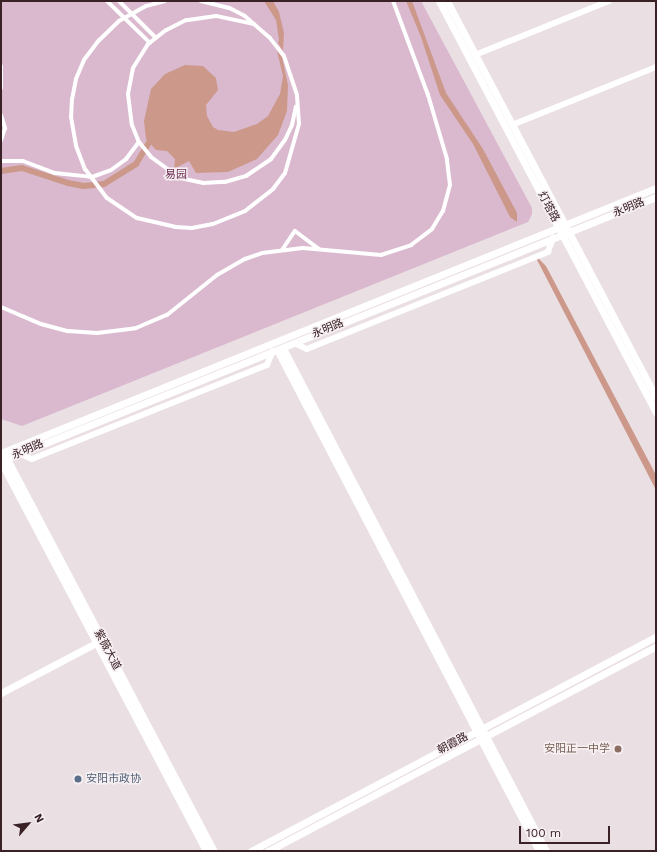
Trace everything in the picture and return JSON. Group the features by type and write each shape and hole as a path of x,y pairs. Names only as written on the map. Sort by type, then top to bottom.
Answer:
{"street":[{"path":"107,1 150,42"},
{"path":"118,1 156,38"},
{"path":"165,1 124,18 99,40 84,60 72,99 76,146 92,177 107,198 121,208 154,223 192,228 229,218 245,211 273,189 285,173 299,124 297,95 284,56 254,24 229,8 201,1"},
{"path":"1,307 41,324 68,331 96,333 136,328 167,315 217,275 245,259 269,251 282,250 319,249 358,254 381,254 411,245 432,229 443,211 450,185 447,159 428,95 393,1"},
{"name":"灯塔路","path":"439,1 656,398"},
{"name":"灯塔路","path":"447,1 512,125 562,226"},
{"path":"475,55 609,1"},
{"path":"254,24 216,16 186,20 150,42 133,68 128,94 132,125 139,142 165,169 180,178 203,183 224,182 246,176 271,159 285,140 292,125 297,95"},
{"path":"1,66 1,88"},
{"path":"512,125 656,68"},
{"path":"1,115 5,128 1,140"},
{"path":"1,160 23,161 55,173 92,177 111,170 126,159 139,142"},
{"name":"永明路","path":"2,451 656,188"},
{"name":"永明路","path":"3,461 656,197"},
{"path":"282,250 295,232 319,249"},
{"name":"灯塔路","path":"566,233 656,412"},
{"path":"295,343 307,349 548,252 553,238"},
{"path":"20,453 32,459 267,365 278,350 479,731 546,851"},
{"name":"紫薇大道","path":"2,451 3,461 96,643 206,851"},
{"name":"紫薇大道","path":"3,461 214,851"},
{"name":"朝霞路","path":"251,851 656,637"},
{"path":"1,694 96,643"},
{"name":"朝霞路","path":"268,851 656,646"},
{"path":"483,738 539,851"}],"green space":[{"name":"易园","path":"1,1 421,1 532,208 532,214 528,222 22,426 1,419"}],"shaded area":[{"path":"264,1 273,1 279,12 284,33 283,51 278,43 279,40 276,20"},
{"path":"406,1 412,1 446,93 483,149 517,213 517,222 510,217 473,144 440,95 421,37"},
{"path":"277,51 282,57 288,85 287,111 278,135 257,159 228,172 196,173 189,161 174,169 175,159 167,151 156,150 146,139 144,121 151,89 165,74 185,65 203,66 216,78 218,90 206,105 207,116 213,127 218,130 234,132 257,124 268,116 280,94 283,76"},
{"path":"534,254 546,266 656,475 656,490"}],"waterway":[{"path":"1,171 22,168 68,183 84,186 104,184 136,164 149,142"}],"place":[{"name":"安阳正一中学","path":"618,749"},
{"name":"安阳市政协","path":"78,779"}]}
